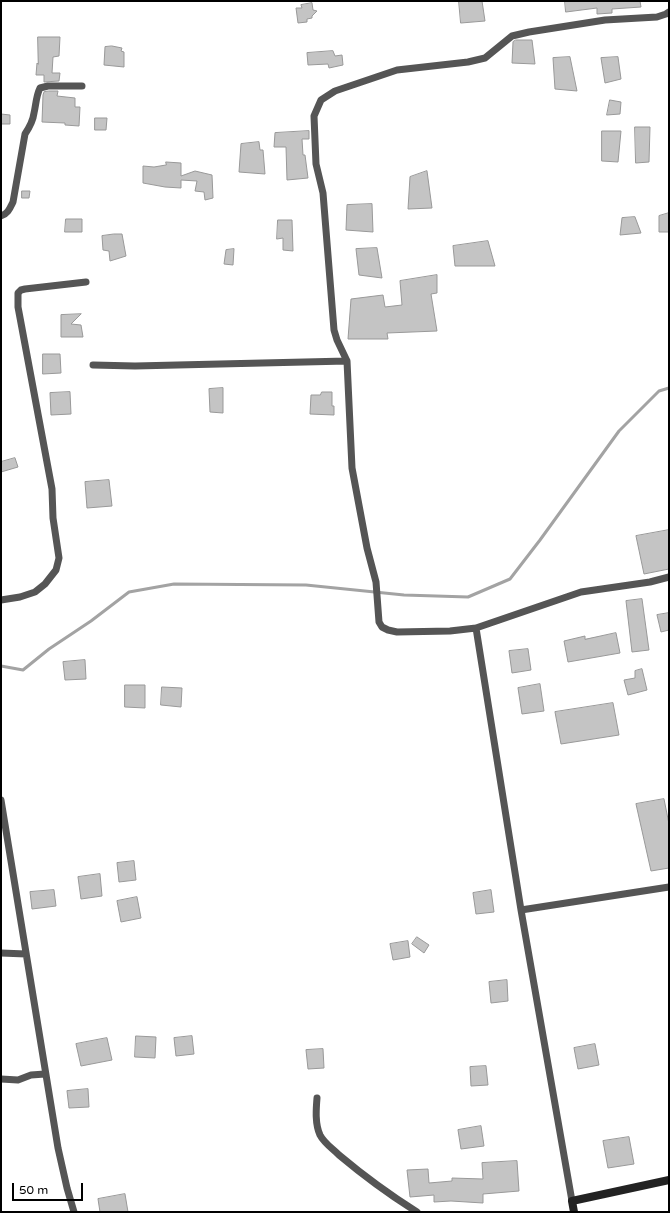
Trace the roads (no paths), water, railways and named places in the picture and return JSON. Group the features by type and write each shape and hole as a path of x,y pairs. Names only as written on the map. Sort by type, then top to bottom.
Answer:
{"street":[{"path":"669,12 657,17 605,20 512,36 485,58 468,62 397,70 335,91 321,100 314,116 316,164 323,193 334,330 347,361 352,468 367,548 376,582 379,622 382,627 397,632 476,628 581,592 650,582 669,577"},
{"path":"1,216 5,215 10,210 13,202 25,134 30,126 34,114 36,95 40,88 48,86 82,86"},
{"path":"1,600 20,597 34,592 45,584 56,570 60,558 53,518 52,489 18,306 18,293 24,289 86,282"},
{"path":"92,365 135,366 347,361"},
{"path":"476,628 521,910 574,1212"},
{"path":"1,800 58,1148 74,1212"},
{"path":"521,910 669,887"},
{"path":"1,953 26,954"},
{"path":"1,1079 18,1080 31,1075 45,1074"},
{"path":"316,1098 316,1122 324,1142 346,1161 396,1199 417,1212"},
{"path":"572,1201 669,1180"}],"waterway":[{"path":"1,666 23,670 49,649 91,621 129,592 174,584 306,585 404,595 468,597 510,579 619,431 659,391 669,388"}]}
